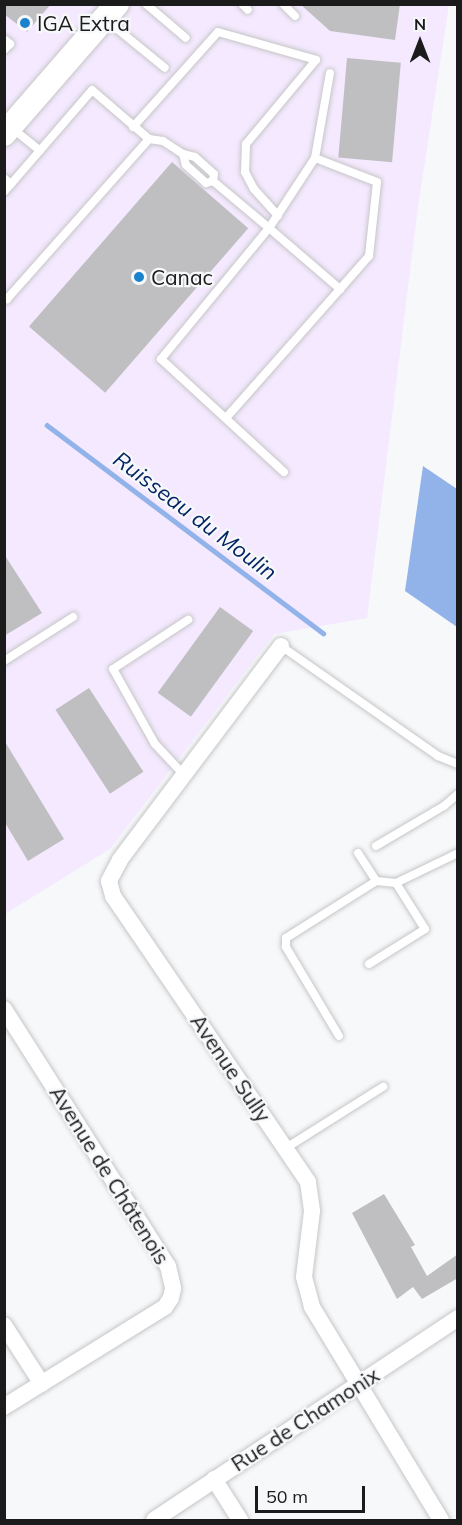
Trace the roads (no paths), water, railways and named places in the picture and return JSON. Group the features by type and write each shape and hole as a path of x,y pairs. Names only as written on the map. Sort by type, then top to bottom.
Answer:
{"main road":[{"path":"8,130 111,12"}],"street":[{"name":"Avenue Sully","path":"281,646 120,860 108,881 113,896 308,1182 312,1197 304,1263 307,1294 312,1307 441,1521"},
{"name":"Avenue de Châtenois","path":"4,1009 168,1266 172,1278 171,1298 165,1307 4,1407"},
{"name":"Rue de Chamonix","path":"154,1521 458,1318"},
{"path":"4,1324 42,1384"},
{"path":"214,1479 240,1521"}],"lane":[{"path":"283,4 295,16"},
{"path":"150,6 186,38"},
{"path":"111,12 165,68"},
{"path":"133,127 218,32 316,60 246,144 245,172 254,189 278,216"},
{"path":"4,39 10,44 4,50"},
{"path":"284,472 161,359 269,228 315,158 330,73"},
{"path":"4,192 8,181 39,151 92,90 133,127 150,139 163,141 183,154 195,157 214,174 213,182 340,289"},
{"path":"8,130 39,151"},
{"path":"4,297 7,299 150,139"},
{"path":"226,418 369,256 377,182 315,158"},
{"path":"4,661 74,617"},
{"path":"184,775 155,744 112,669 188,620"},
{"path":"281,646 438,756 458,764"},
{"path":"376,846 444,806 458,794"},
{"path":"358,853 376,881"},
{"path":"339,1036 286,947 286,938 376,881 396,883 458,853"},
{"path":"369,964 425,929 396,883"},
{"path":"286,1148 383,1087"}],"water":[{"path":"423,466 457,489 457,627 405,591"}],"waterway":[{"name":"Ruisseau du Moulin","path":"47,425 323,633"}],"place":[{"name":"IGA Extra","path":"25,23"},
{"name":"Canac","path":"139,277"}]}
